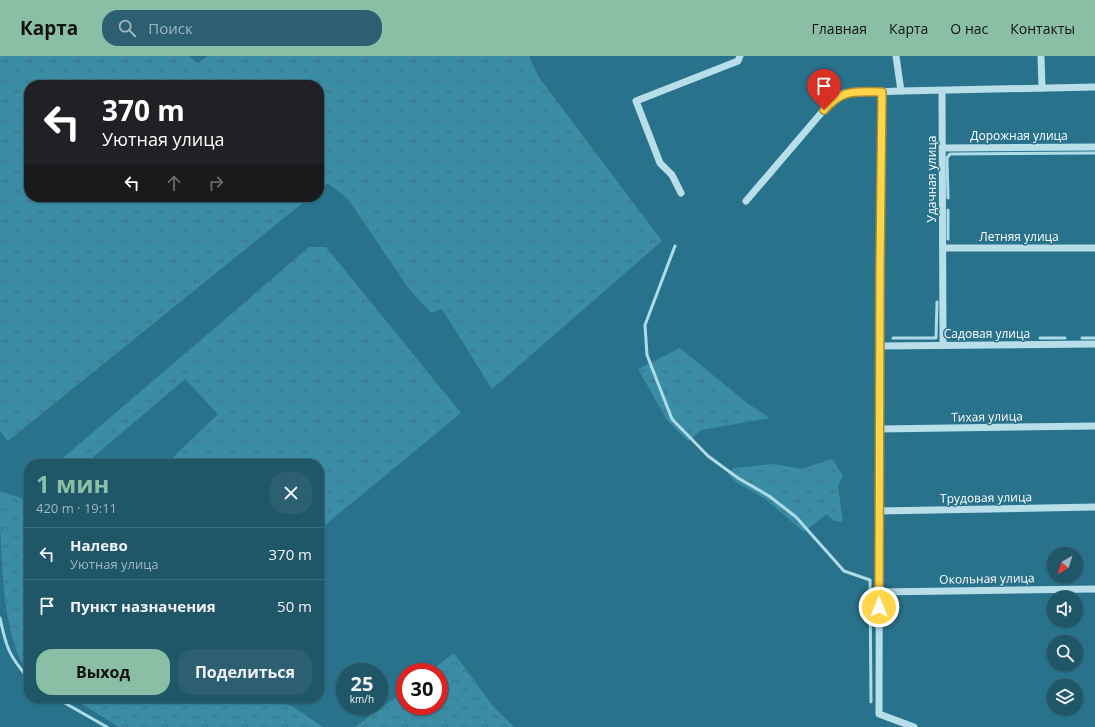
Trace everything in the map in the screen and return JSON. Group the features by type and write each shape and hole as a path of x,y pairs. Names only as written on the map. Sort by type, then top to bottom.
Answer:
{"street":[{"path":"681,193 672,175 660,163 636,101 738,61 740,56"},
{"path":"896,56 901,92"},
{"path":"1041,56 1042,88"},
{"path":"746,201 834,98 844,93 1095,87"},
{"name":"Удачная улица","path":"942,91 943,345"},
{"path":"882,92 878,510 879,714 914,727"},
{"name":"Дорожная улица","path":"942,148 1095,147"},
{"name":"Летняя улица","path":"943,248 1095,248"},
{"name":"Садовая улица","path":"880,346 1095,344"},
{"name":"Тихая улица","path":"879,429 1095,426"},
{"name":"Трудовая улица","path":"878,510 1095,507"},
{"name":"Окольная улица","path":"879,592 1095,589"}],"green space":[{"path":"0,56 189,56 197,63 208,56 529,56 538,76 662,241 492,389 442,309 431,313 409,289 348,199 327,183 324,186 324,80 24,80 24,202 304,202 8,441 0,431"},
{"path":"309,247 326,247 461,413 324,526 324,459 171,459 218,414 185,379 91,459 62,459"},
{"path":"680,348 747,403 770,418 702,430 688,441 667,420 638,369"},
{"path":"832,459 843,476 838,486 843,522 834,521 827,514 804,532 764,498 736,482 728,474 734,468 775,464 802,469"},
{"path":"0,491 24,499 24,664 19,657 12,638 7,613 0,532"},
{"path":"454,653 493,706 514,727 355,727 371,715 388,715 388,703 396,697 396,715 448,715 448,663 441,663"},
{"path":"80,703 285,703 323,727 119,727"}],"waterway":[{"path":"948,198 947,158 950,154 1095,153"},
{"path":"948,210 948,239"},
{"path":"675,246 645,325 647,355 672,419 708,456 738,478 769,496 796,517 844,571 870,580 871,702"},
{"path":"893,338 936,338 937,302"},
{"path":"1040,338 1065,338"},
{"path":"1082,338 1095,338"},
{"path":"0,618 9,651 24,673"},
{"path":"65,703 107,727"}],"route":[{"path":"824,110 834,98 844,93 882,92 878,510 879,607"}]}
